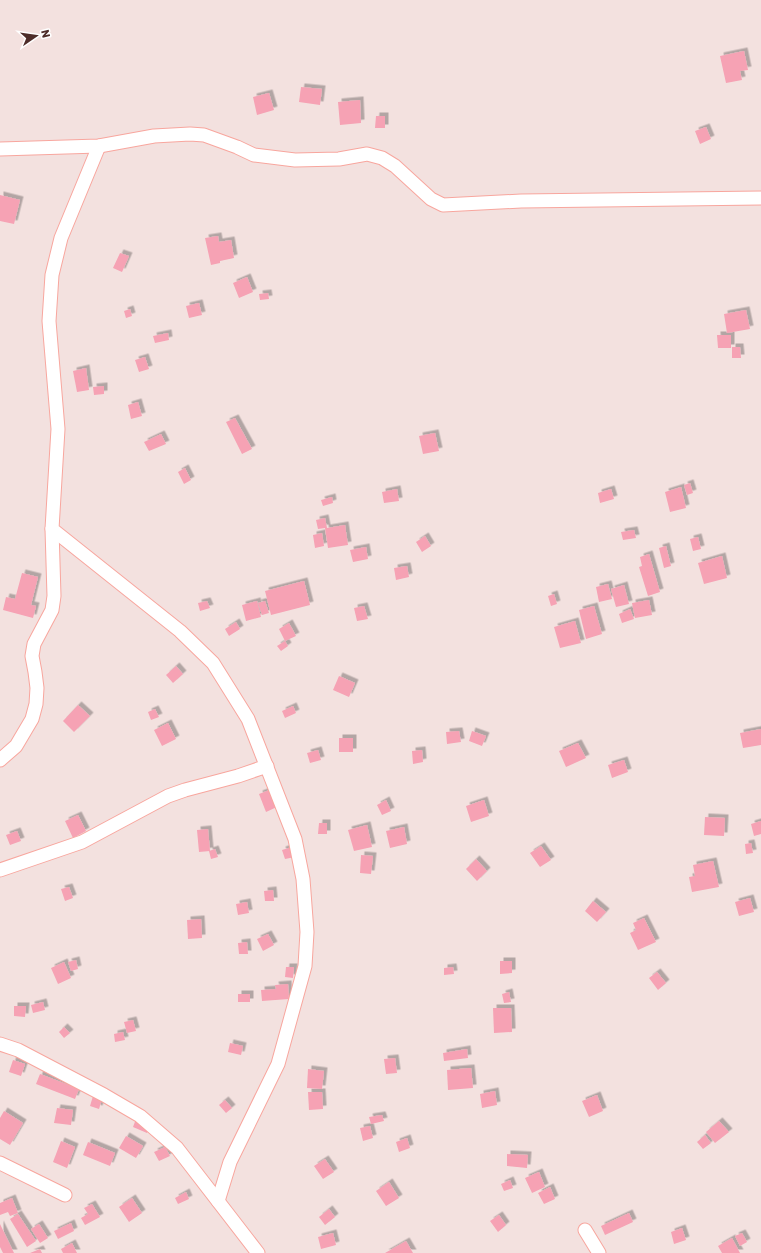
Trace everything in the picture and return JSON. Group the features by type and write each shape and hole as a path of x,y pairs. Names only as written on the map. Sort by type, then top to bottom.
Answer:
{"street":[{"path":"0,149 99,146 154,136 190,134 204,135 254,155 295,160 339,159 367,154 382,158 395,166 431,199 443,205 521,201 761,198"},
{"path":"0,760 16,746 32,719 36,704 37,688 32,656 34,644 52,610 54,596 52,529 58,429 49,321 52,275 61,238 99,146"},
{"path":"52,529 180,631 213,663 248,719 295,839 302,879 306,917 307,932 305,966 278,1064 230,1162 218,1201"},
{"path":"0,870 82,842 168,796 267,766"},
{"path":"0,1044 18,1050 104,1095 140,1116 177,1148 258,1253"},
{"path":"0,1163 65,1194"},
{"path":"585,1230 599,1253"}],"building":[{"path":"744,51 748,70 740,71 742,80 726,83 720,56"},
{"path":"301,87 322,89 320,105 299,102"},
{"path":"269,93 274,110 257,115 253,97"},
{"path":"360,100 361,123 340,125 338,102"},
{"path":"376,116 385,116 385,128 375,128"},
{"path":"706,127 711,139 700,144 695,131"},
{"path":"0,195 20,200 14,224 0,221"},
{"path":"218,236 219,242 231,240 234,258 220,261 220,263 211,265 205,238"},
{"path":"120,253 129,256 122,272 113,268"},
{"path":"247,277 253,292 239,298 233,283"},
{"path":"268,293 269,299 260,300 259,294"},
{"path":"199,303 202,315 189,318 186,306"},
{"path":"130,309 132,316 126,318 124,311"},
{"path":"746,310 750,329 727,333 724,314"},
{"path":"168,333 169,340 155,343 153,336"},
{"path":"717,335 731,335 731,348 718,348"},
{"path":"732,347 740,347 741,358 732,358"},
{"path":"145,357 149,369 139,372 135,360"},
{"path":"86,368 89,390 77,392 73,371"},
{"path":"104,386 104,394 94,395 93,387"},
{"path":"138,402 142,416 131,419 128,405"},
{"path":"235,418 252,449 242,454 226,422"},
{"path":"435,433 439,451 423,454 419,436"},
{"path":"161,434 166,444 149,451 144,442"},
{"path":"185,468 191,480 184,484 178,472"},
{"path":"690,483 693,493 687,495 684,485"},
{"path":"681,487 686,508 670,512 665,492"},
{"path":"397,489 399,501 384,503 382,492"},
{"path":"611,489 614,499 600,503 598,493"},
{"path":"332,497 333,503 323,506 321,500"},
{"path":"325,518 327,528 345,525 348,545 328,548 325,528 318,529 316,520"},
{"path":"634,530 636,538 623,540 621,532"},
{"path":"322,533 324,546 315,548 313,535"},
{"path":"425,536 431,546 422,552 416,542"},
{"path":"698,537 701,549 693,551 690,539"},
{"path":"666,546 671,566 664,568 659,548"},
{"path":"366,547 368,559 353,562 350,550"},
{"path":"649,554 660,592 648,596 639,567 642,566 640,557"},
{"path":"722,556 727,578 704,584 698,563"},
{"path":"407,566 409,577 396,580 394,568"},
{"path":"22,573 38,577 31,605 36,606 33,618 3,610 6,597 15,599"},
{"path":"304,581 310,605 271,615 265,591"},
{"path":"608,584 612,599 599,602 596,587"},
{"path":"624,585 629,604 616,607 611,589"},
{"path":"554,594 557,604 551,606 548,596"},
{"path":"649,600 652,615 635,618 632,603"},
{"path":"207,601 210,608 200,611 198,603"},
{"path":"257,601 261,617 246,621 242,605"},
{"path":"265,601 269,613 262,615 258,603"},
{"path":"364,606 368,619 357,621 354,608"},
{"path":"594,606 602,634 586,639 579,610"},
{"path":"630,609 634,619 622,623 619,614"},
{"path":"575,621 581,643 560,648 554,627"},
{"path":"236,622 240,629 229,636 225,629"},
{"path":"289,623 296,636 285,641 279,629"},
{"path":"285,641 288,646 281,651 277,646"},
{"path":"176,666 183,674 173,683 166,675"},
{"path":"339,676 355,683 349,697 333,690"},
{"path":"78,705 90,716 74,732 63,721"},
{"path":"293,706 296,713 285,718 282,711"},
{"path":"155,709 159,717 151,720 148,712"},
{"path":"168,723 176,739 162,746 154,730"},
{"path":"761,729 761,745 743,748 740,733"},
{"path":"459,731 461,742 447,744 446,732"},
{"path":"472,731 486,736 482,746 469,741"},
{"path":"339,738 353,738 353,752 339,752"},
{"path":"578,743 586,758 566,767 559,751"},
{"path":"318,750 321,760 310,763 307,753"},
{"path":"422,750 423,762 413,764 412,751"},
{"path":"624,760 628,772 612,778 608,765"},
{"path":"272,789 279,806 266,812 259,794"},
{"path":"386,800 391,811 382,815 377,805"},
{"path":"484,800 489,816 471,822 466,806"},
{"path":"78,815 86,831 73,838 65,821"},
{"path":"705,817 725,818 724,836 704,835"},
{"path":"761,821 761,834 754,836 751,824"},
{"path":"319,823 327,823 327,834 318,834"},
{"path":"367,825 372,847 354,851 348,830"},
{"path":"404,827 407,844 390,848 386,831"},
{"path":"208,829 210,851 199,852 197,830"},
{"path":"17,831 21,841 10,845 6,835"},
{"path":"751,843 753,853 746,854 745,844"},
{"path":"541,846 551,860 540,867 530,853"},
{"path":"292,847 295,857 285,859 282,850"},
{"path":"215,849 218,857 211,859 209,851"},
{"path":"361,855 373,856 371,874 360,873"},
{"path":"476,859 487,871 477,881 466,869"},
{"path":"713,861 719,887 692,892 689,877 695,876 693,865"},
{"path":"69,887 73,898 65,901 61,889"},
{"path":"273,890 274,901 265,901 264,891"},
{"path":"750,898 754,912 739,916 735,902"},
{"path":"593,901 606,912 597,922 585,911"},
{"path":"247,902 249,913 238,915 236,904"},
{"path":"644,918 656,942 638,950 630,933 636,930 633,923"},
{"path":"201,919 202,938 188,939 187,920"},
{"path":"268,934 274,945 263,951 257,939"},
{"path":"247,942 248,954 239,954 238,943"},
{"path":"76,960 78,969 71,971 68,962"},
{"path":"500,961 512,961 512,973 500,974"},
{"path":"64,962 71,978 58,984 51,968"},
{"path":"286,967 294,967 293,978 285,977"},
{"path":"453,967 454,974 444,975 444,968"},
{"path":"657,972 666,983 658,990 649,978"},
{"path":"288,984 289,999 262,1001 261,990 276,989 275,985"},
{"path":"509,992 511,1002 504,1003 502,994"},
{"path":"238,994 250,994 250,1002 238,1002"},
{"path":"43,1002 45,1010 33,1013 31,1005"},
{"path":"14,1006 26,1006 25,1017 14,1016"},
{"path":"493,1008 511,1008 512,1032 494,1033"},
{"path":"133,1020 136,1031 127,1033 124,1022"},
{"path":"64,1027 70,1033 64,1038 59,1032"},
{"path":"123,1032 125,1040 115,1042 114,1034"},
{"path":"230,1043 243,1046 241,1055 228,1052"},
{"path":"467,1049 468,1058 444,1061 443,1053"},
{"path":"395,1058 397,1073 386,1074 384,1059"},
{"path":"13,1060 25,1064 21,1076 9,1072"},
{"path":"471,1068 473,1088 448,1090 447,1070"},
{"path":"308,1069 324,1071 322,1089 307,1088"},
{"path":"40,1074 79,1089 75,1099 36,1084"},
{"path":"495,1091 497,1105 482,1108 480,1094"},
{"path":"308,1092 322,1092 323,1109 309,1110"},
{"path":"597,1095 603,1111 589,1117 582,1101"},
{"path":"93,1096 102,1099 99,1109 90,1106"},
{"path":"225,1100 232,1108 226,1113 219,1105"},
{"path":"57,1108 73,1110 71,1125 54,1123"},
{"path":"4,1111 23,1123 10,1145 0,1139 0,1118"},
{"path":"382,1115 384,1121 371,1124 369,1117"},
{"path":"136,1119 150,1125 147,1133 133,1127"},
{"path":"719,1121 729,1132 715,1143 706,1132"},
{"path":"370,1126 373,1138 363,1141 360,1128"},
{"path":"705,1135 711,1143 703,1149 697,1142"},
{"path":"126,1136 143,1146 136,1158 119,1148"},
{"path":"407,1138 410,1148 399,1152 396,1142"},
{"path":"61,1141 75,1147 67,1168 53,1162"},
{"path":"88,1142 115,1153 110,1166 83,1155"},
{"path":"165,1147 170,1156 159,1161 154,1152"},
{"path":"507,1154 528,1155 527,1168 507,1166"},
{"path":"325,1159 334,1172 323,1179 314,1166"},
{"path":"539,1172 545,1187 532,1193 525,1178"},
{"path":"510,1180 513,1188 504,1191 501,1184"},
{"path":"389,1182 399,1198 386,1206 376,1191"},
{"path":"550,1187 555,1199 544,1204 538,1193"},
{"path":"186,1192 189,1199 178,1204 175,1198"},
{"path":"12,1198 18,1213 10,1216 8,1212 0,1215 0,1203"},
{"path":"132,1198 142,1213 129,1222 119,1207"},
{"path":"92,1204 100,1217 85,1225 81,1218 88,1214 84,1208"},
{"path":"329,1209 335,1217 325,1225 319,1217"},
{"path":"629,1213 633,1222 605,1235 601,1226"},
{"path":"18,1214 36,1241 27,1247 10,1219"},
{"path":"499,1215 506,1225 498,1232 490,1221"},
{"path":"71,1223 74,1231 58,1239 54,1231"},
{"path":"0,1224 14,1253 3,1253 0,1247"},
{"path":"39,1224 48,1238 40,1243 31,1229"},
{"path":"682,1228 686,1240 674,1244 671,1232"},
{"path":"333,1233 336,1245 321,1249 318,1237"},
{"path":"742,1233 747,1242 740,1246 735,1236"},
{"path":"732,1238 740,1253 722,1253 718,1246"},
{"path":"406,1241 413,1253 385,1253"},
{"path":"72,1243 77,1253 63,1253 61,1249"},
{"path":"40,1249 42,1253 30,1253"}]}
